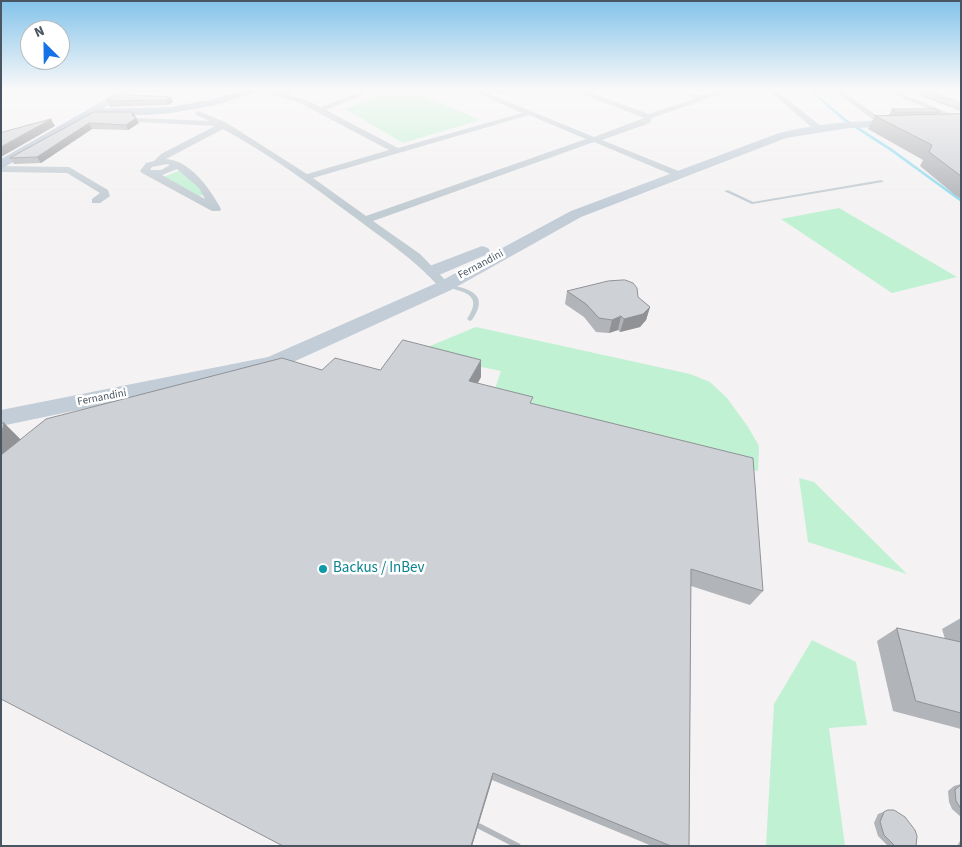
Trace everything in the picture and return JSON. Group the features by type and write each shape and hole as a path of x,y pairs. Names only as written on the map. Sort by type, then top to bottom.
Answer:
{"main road":[{"path":"1,165 64,129"}],"street":[{"path":"158,162 164,156 218,129"},
{"path":"230,129 306,178 439,278"},
{"path":"355,129 397,151"},
{"path":"306,178 475,129"},
{"path":"566,129 678,174 783,135 815,129"},
{"path":"364,220 628,129"},
{"path":"168,161 176,164 203,186 216,209 145,169 149,165 158,162 168,161"},
{"path":"151,173 170,170 176,164"},
{"path":"1,169 69,170 106,192 105,196 96,202"},
{"name":"Fernandini","path":"1,418 273,363 439,278 576,214 678,174"}],"lane":[{"path":"726,191 752,203 881,181"},
{"path":"439,278 471,293 477,301 477,311 470,319"}],"green space":[{"path":"378,129 451,129 403,143"},
{"path":"180,170 206,193 200,196 164,177"},
{"path":"839,208 957,277 892,293 781,219"},
{"path":"476,327 690,374 710,382 727,398 759,446 758,471 491,401 501,371 413,353"},
{"path":"799,478 814,482 907,574 808,542"},
{"path":"812,640 856,662 867,725 829,728 845,846 766,846 774,704"}],"building":[{"path":"17,129 34,129 1,147 1,133"},
{"path":"64,129 81,129 37,157 10,158"},
{"path":"900,129 961,129 961,176 929,152 932,145"},
{"path":"625,280 633,283 637,288 638,297 650,307 643,314 624,319 621,316 612,320 599,318 586,304 567,291 608,281"},
{"path":"403,340 481,360 469,381 533,397 530,403 753,458 763,591 691,569 689,846 671,846 493,773 471,846 283,846 1,699 1,455 46,419 282,358 322,370 335,358 380,370"},
{"path":"4,423 1,436 1,424"},
{"path":"897,628 961,642 961,713 916,701"},
{"path":"961,785 961,809 956,801 955,790"},
{"path":"894,810 905,817 915,830 917,836 916,846 895,846 884,835 880,822 884,812"}],"waterway":[{"path":"858,129 890,149 961,201"}],"railway":[{"path":"479,826 518,846"}],"place":[{"name":"Backus / InBev","path":"323,569"}]}
